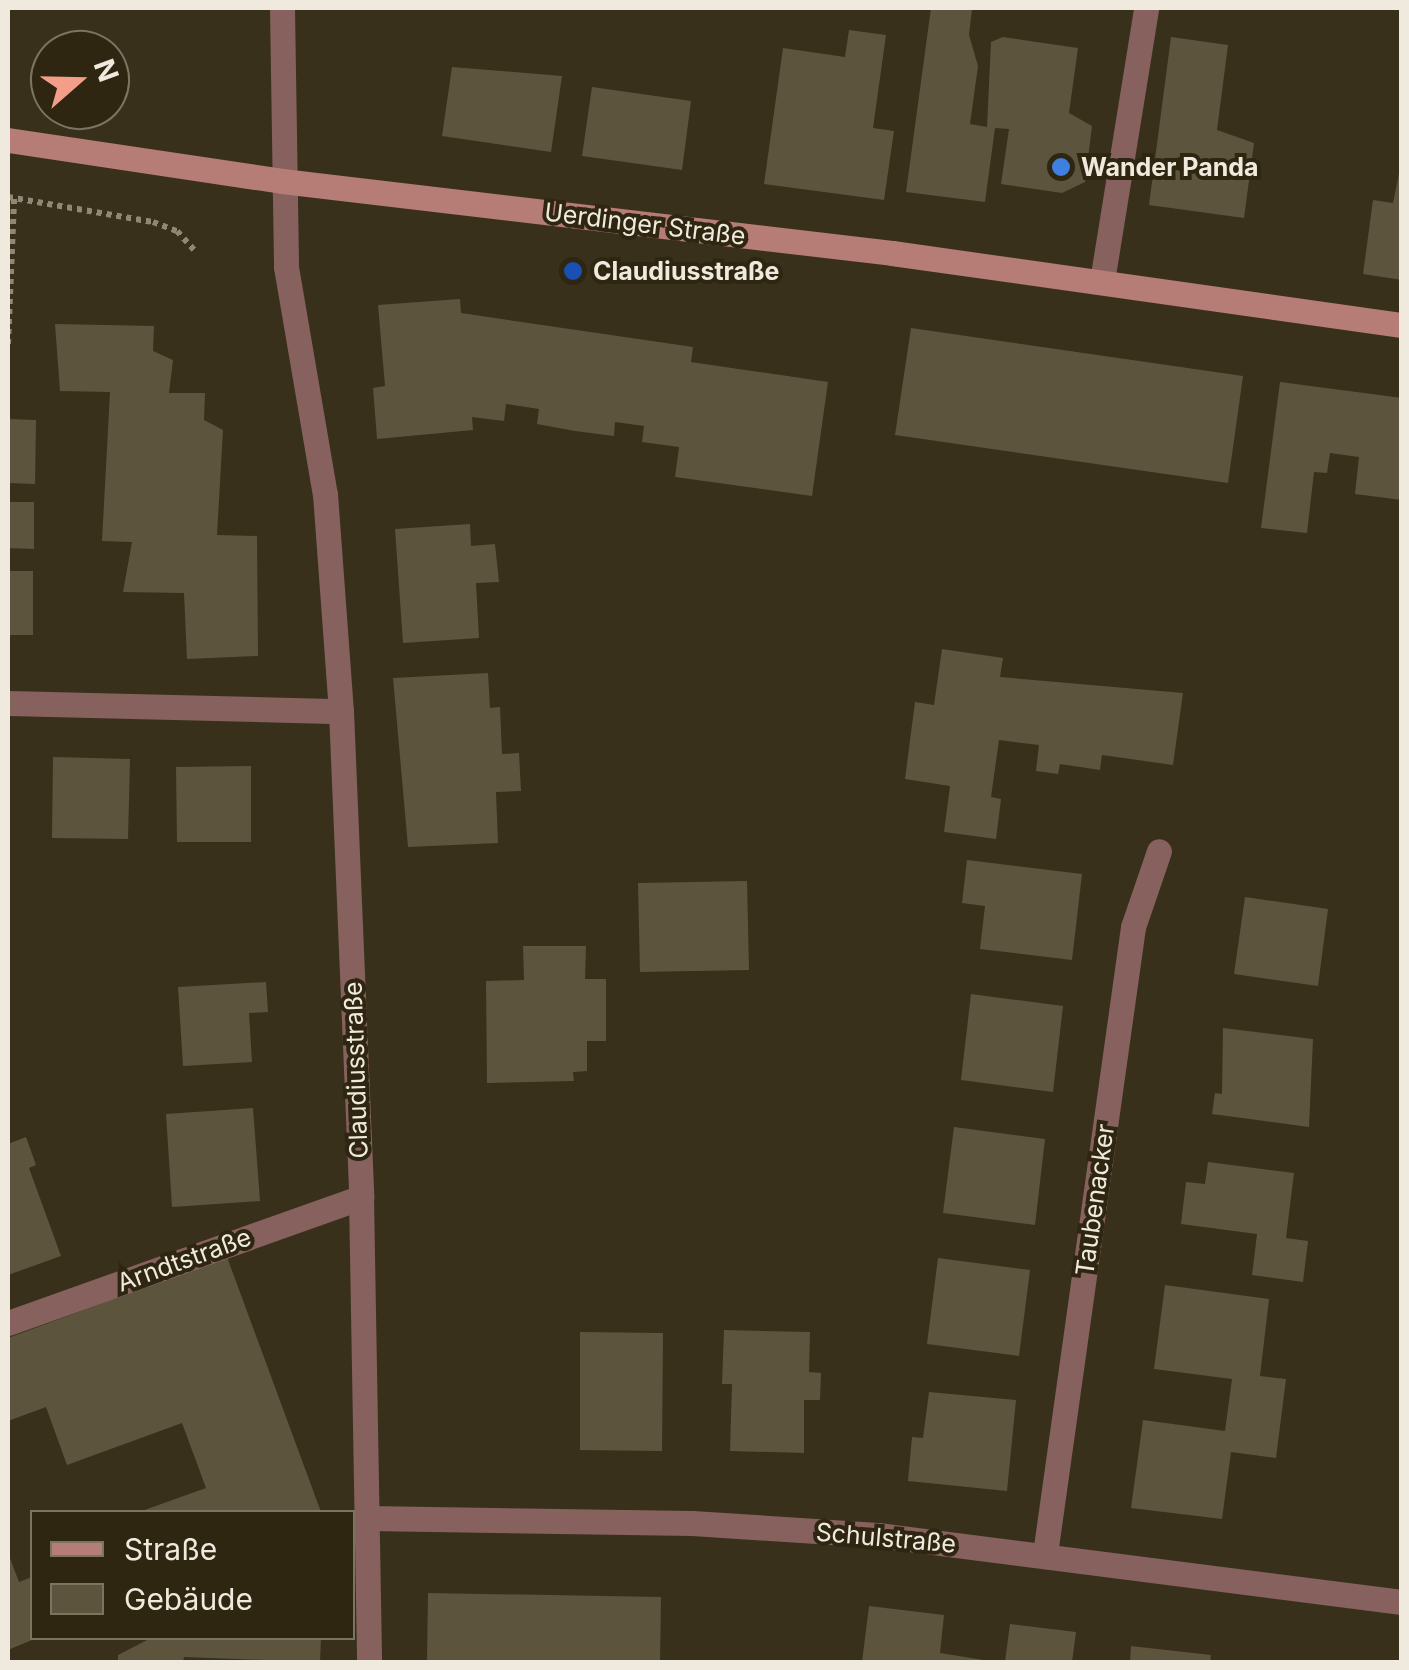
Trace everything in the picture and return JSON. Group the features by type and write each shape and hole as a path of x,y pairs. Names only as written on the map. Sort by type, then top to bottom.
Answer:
{"street":[{"name":"Claudiusstraße","path":"282,8 286,267 325,494 340,712 361,1197 369,1662"},
{"path":"1102,281 1146,8"},
{"name":"Uerdinger Straße","path":"8,140 282,181 1102,281 1402,325"},
{"path":"8,704 340,712"},
{"name":"Taubenacker","path":"1046,1554 1133,927 1159,851"},
{"name":"Arndtstraße","path":"8,1324 361,1197"},
{"name":"Schulstraße","path":"368,1518 692,1523 1046,1554 1402,1602"}],"path":[{"path":"8,344 11,198 153,222 177,232 195,252"}],"building":[{"path":"931,8 972,9 969,35 978,66 970,124 987,127 991,42 1003,37 1078,48 1069,113 1092,126 1085,182 1062,193 1001,184 1009,129 995,128 985,202 906,192"},
{"path":"849,30 886,35 873,128 894,131 884,200 764,184 783,48 845,57"},
{"path":"1171,37 1228,45 1217,130 1254,143 1244,218 1149,205"},
{"path":"452,67 562,76 551,152 442,136"},
{"path":"592,87 691,101 682,170 582,156"},
{"path":"1402,159 1402,280 1363,274 1373,200 1393,203"},
{"path":"460,299 461,313 693,347 691,362 828,382 812,496 675,477 679,447 642,442 644,426 615,422 614,436 575,431 537,424 539,409 506,404 504,421 472,417 473,430 377,439 373,388 385,386 378,305"},
{"path":"55,324 154,326 153,351 173,360 169,393 205,393 204,420 223,430 217,535 257,536 258,656 187,659 184,593 123,592 132,542 102,541 110,392 60,391"},
{"path":"911,328 1243,376 1228,483 895,435"},
{"path":"1280,382 1402,398 1402,500 1355,494 1359,457 1330,453 1327,473 1314,472 1307,533 1261,528"},
{"path":"8,419 36,420 35,484 8,483"},
{"path":"8,502 34,502 34,549 8,548"},
{"path":"470,524 471,546 495,544 499,582 476,583 479,638 403,643 395,529"},
{"path":"8,571 33,571 33,635 8,635"},
{"path":"942,649 1003,658 1000,677 1183,693 1173,765 1102,755 1100,770 1060,764 1058,774 1036,771 1039,745 999,740 991,797 1001,799 996,839 944,832 950,786 905,779 915,702 934,705"},
{"path":"488,673 490,708 500,707 502,754 519,753 521,791 496,792 498,843 408,847 393,678"},
{"path":"53,757 130,759 128,839 52,838"},
{"path":"251,766 251,842 177,842 176,767"},
{"path":"967,860 1082,874 1072,960 980,949 985,906 962,903"},
{"path":"747,881 749,970 640,972 638,883"},
{"path":"1245,897 1328,909 1318,986 1234,974"},
{"path":"523,946 586,946 585,979 606,979 606,1041 587,1041 587,1071 573,1072 574,1081 487,1083 486,981 524,980"},
{"path":"266,982 268,1012 249,1013 252,1062 183,1066 178,987"},
{"path":"971,994 1063,1006 1053,1092 961,1080"},
{"path":"1223,1028 1313,1039 1309,1127 1212,1114 1215,1093 1222,1094"},
{"path":"253,1108 260,1201 172,1207 166,1114"},
{"path":"954,1127 1045,1139 1035,1225 943,1213"},
{"path":"26,1137 36,1165 29,1168 61,1256 8,1275 8,1144"},
{"path":"1208,1162 1294,1173 1286,1238 1308,1241 1303,1282 1252,1275 1257,1234 1181,1224 1186,1182 1205,1184"},
{"path":"227,1257 320,1510 145,1510 206,1488 182,1423 67,1465 46,1407 8,1421 8,1338"},
{"path":"938,1258 1030,1270 1019,1356 927,1344"},
{"path":"1165,1285 1269,1299 1260,1376 1286,1379 1276,1458 1231,1452 1222,1519 1131,1508 1143,1420 1225,1431 1232,1379 1154,1369"},
{"path":"724,1330 810,1332 809,1372 821,1373 820,1400 804,1400 804,1453 730,1451 732,1384 722,1384"},
{"path":"580,1332 663,1333 662,1451 580,1450"},
{"path":"929,1392 1016,1400 1007,1491 908,1481 912,1437 923,1438"},
{"path":"8,1553 19,1582 30,1578 32,1640 8,1650"},
{"path":"428,1593 661,1597 660,1662 427,1662"},
{"path":"869,1606 944,1615 940,1653 996,1662 862,1662"},
{"path":"1010,1624 1076,1632 1072,1662 1005,1662"},
{"path":"147,1640 321,1640 320,1662 184,1657 183,1662 118,1662 118,1655"},
{"path":"1131,1646 1211,1655 1210,1662 1130,1662"}],"place":[{"name":"Wander Panda","path":"1061,167"},
{"name":"Claudiusstraße","path":"573,271"}]}
